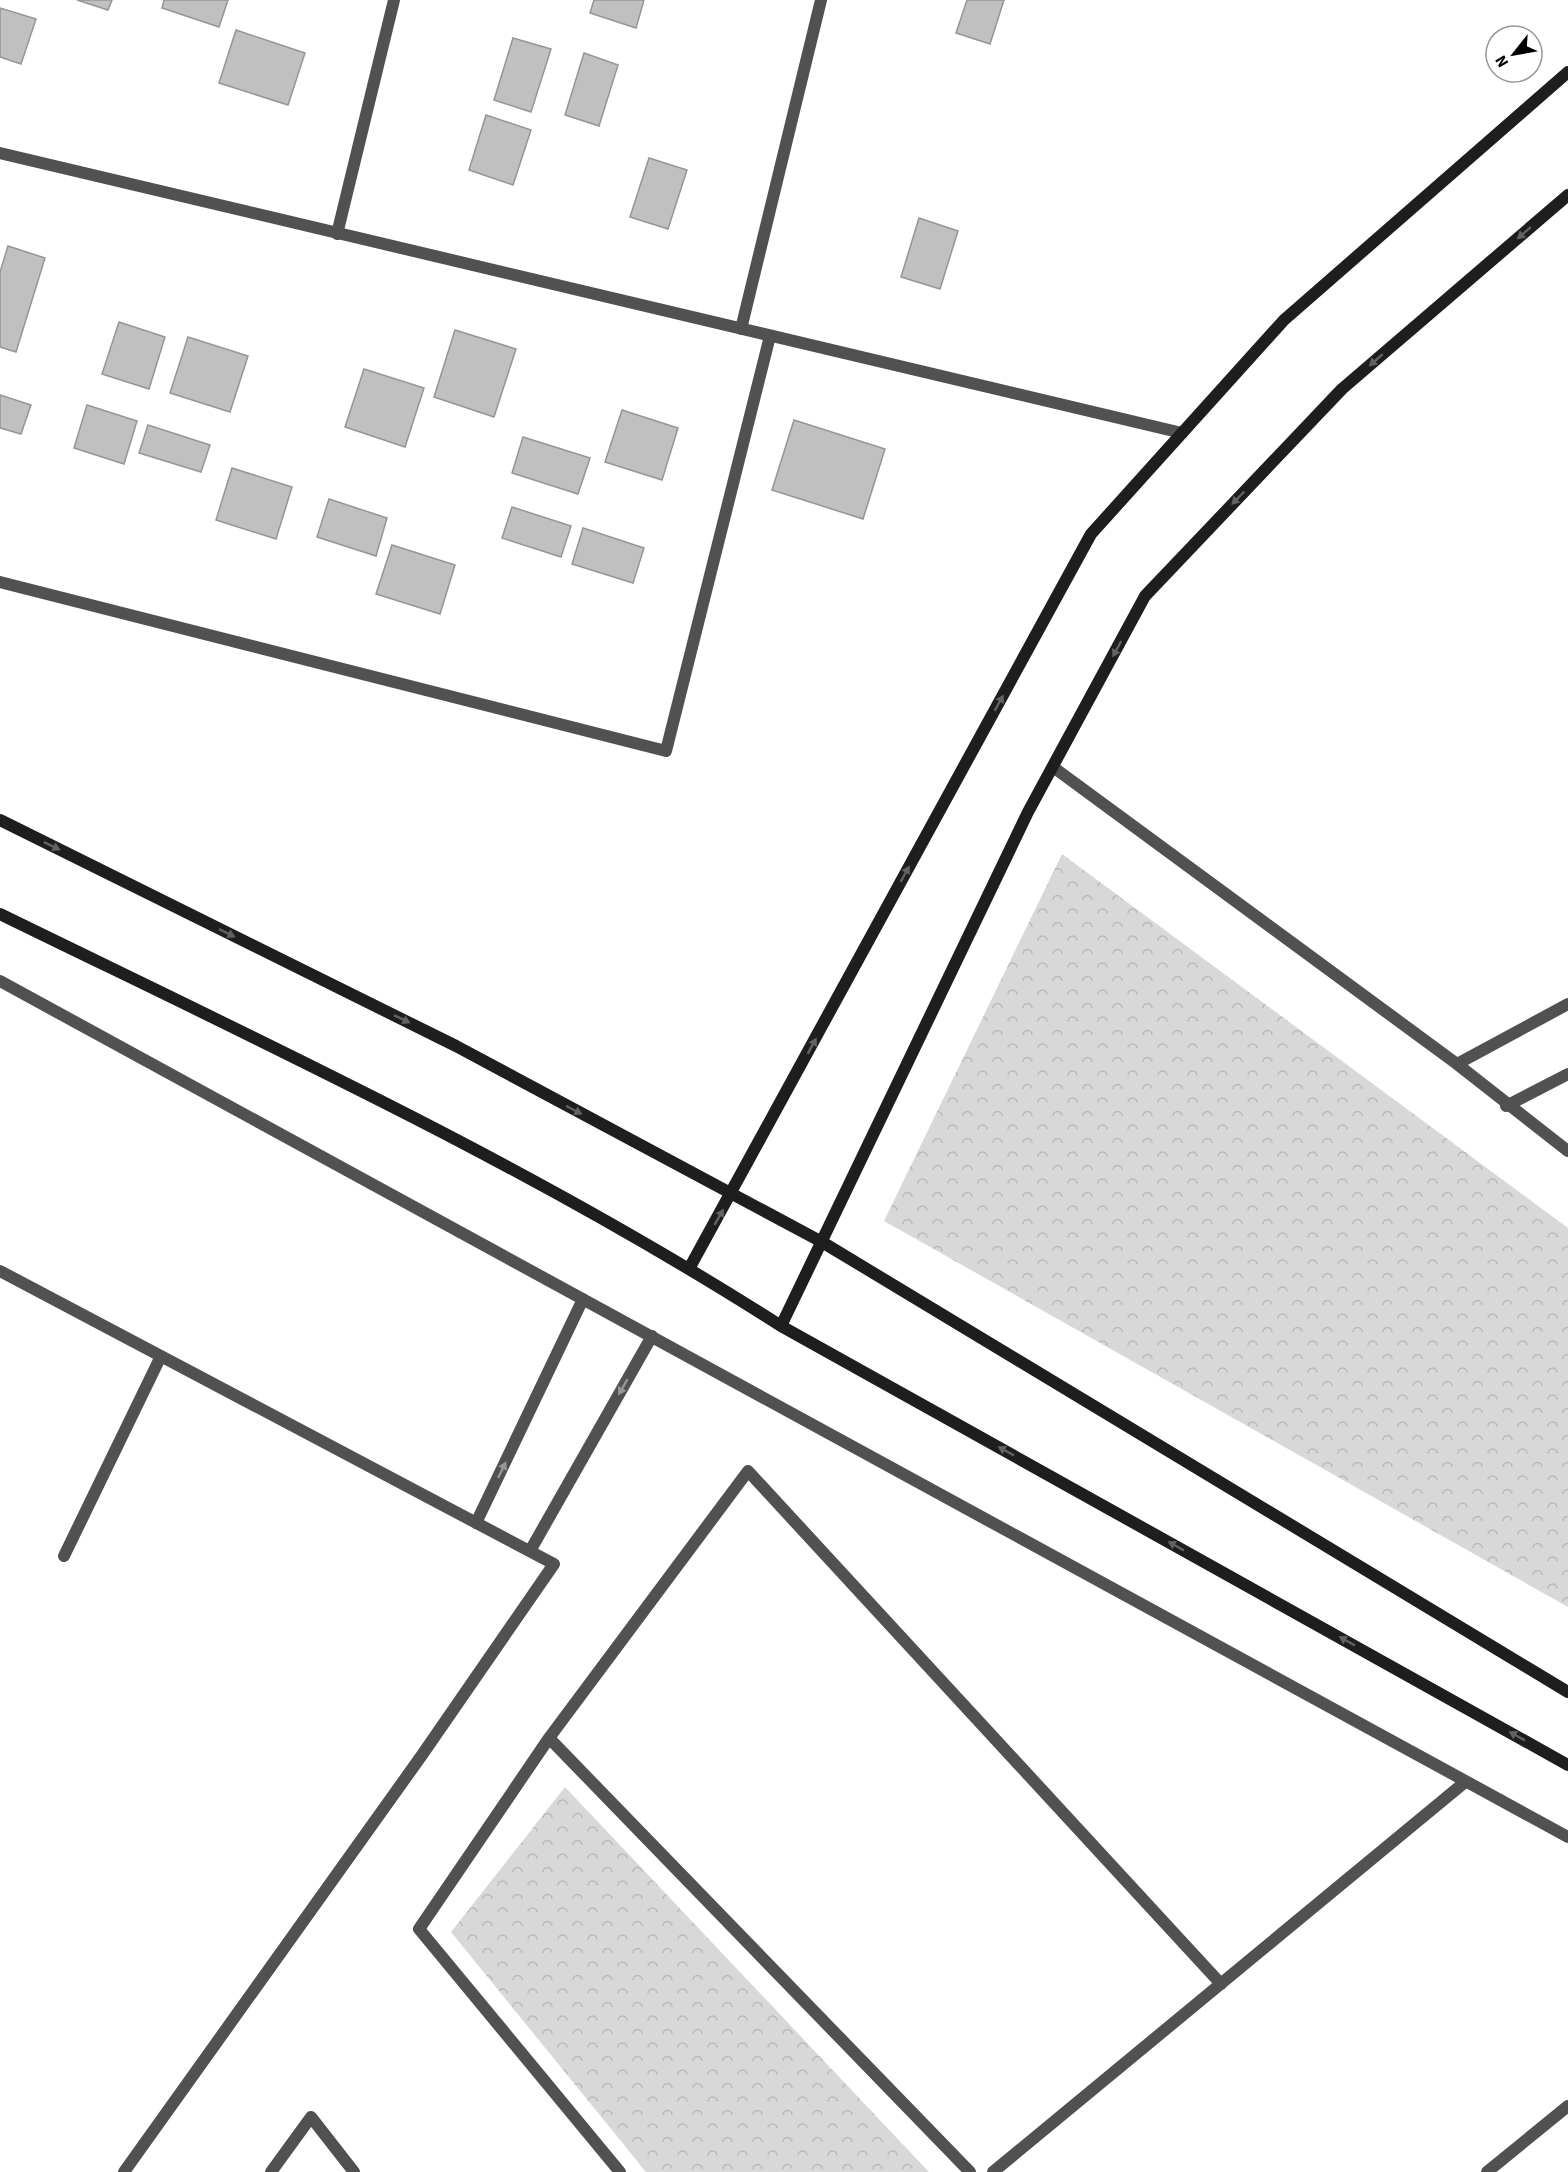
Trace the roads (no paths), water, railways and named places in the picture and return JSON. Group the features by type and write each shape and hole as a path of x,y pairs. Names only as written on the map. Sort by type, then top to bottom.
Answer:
{"street":[{"path":"337,234 394,0"},
{"path":"741,329 821,0"},
{"path":"690,1268 1091,534 1284,320 1568,72"},
{"path":"0,153 1182,433"},
{"path":"781,1326 1053,767 1145,596 1342,389 1568,195"},
{"path":"0,582 666,751 771,336"},
{"path":"1053,767 1457,1064 1506,1106 1568,1151"},
{"path":"0,820 456,1046 822,1242 1568,1692"},
{"path":"0,914 413,1116 690,1268 781,1326 1568,1765"},
{"path":"0,981 1568,1837"},
{"path":"1457,1064 1568,1004"},
{"path":"1506,1106 1568,1074"},
{"path":"0,1271 554,1564 422,1755 124,2172"},
{"path":"476,1523 583,1299"},
{"path":"530,1551 652,1336"},
{"path":"64,1556 161,1356"},
{"path":"620,2172 419,1929 549,1738 748,1471 1221,1984"},
{"path":"549,1738 970,2172"},
{"path":"993,2172 1465,1782"},
{"path":"1487,2172 1568,2106"},
{"path":"271,2172 311,2117 354,2172"}]}
